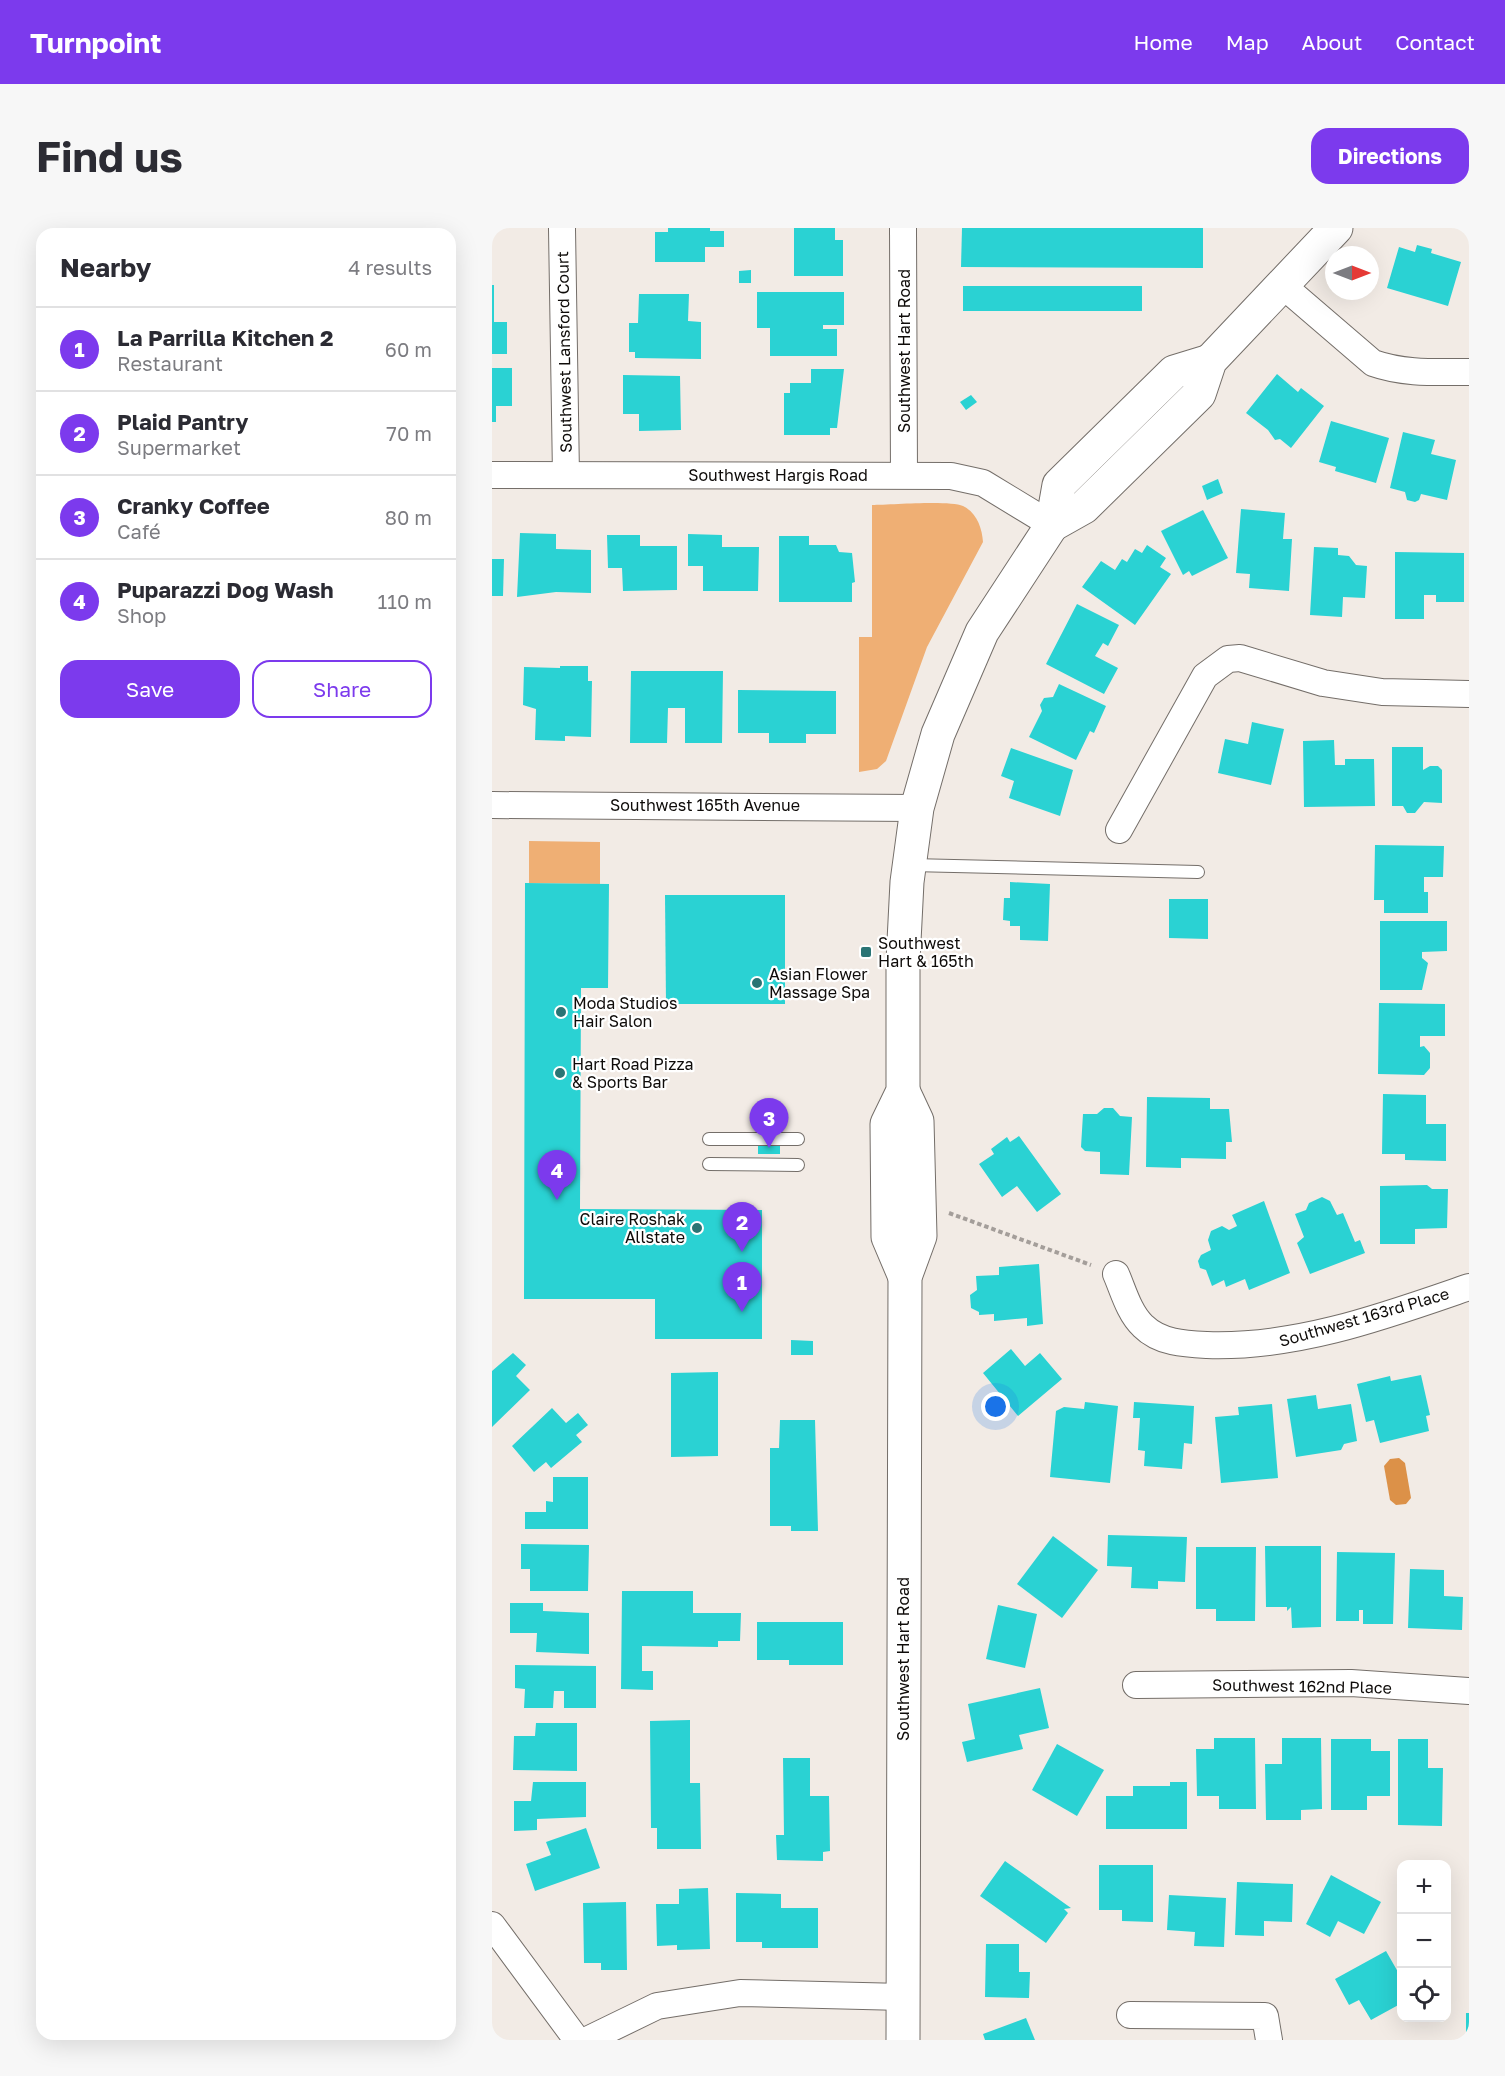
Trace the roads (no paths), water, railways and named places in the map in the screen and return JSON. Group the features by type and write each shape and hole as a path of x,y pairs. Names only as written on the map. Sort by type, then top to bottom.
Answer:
{"main road":[{"path":"1052,525 1084,507 1199,394 1210,361 1336,228"},
{"name":"Southwest Hart Road","path":"905,1277 888,1237 887,1124 903,1090 903,961 910,865 918,808 938,734 982,632 1052,525"},
{"name":"Southwest Hart Road","path":"903,1090 918,1121 920,1236 905,1277 903,2040"}],"street":[{"name":"Southwest Hart Road","path":"903,228 904,475"},
{"name":"Southwest Lansford Court","path":"562,229 566,475"},
{"path":"1281,284 1373,363 1390,370 1469,372"},
{"name":"Southwest Hargis Road","path":"492,475 951,476 983,483 1052,525"},
{"path":"1119,830 1205,676 1228,659 1240,658 1323,683 1382,692 1469,694"},
{"name":"Southwest 165th Avenue","path":"492,805 918,808"},
{"name":"Southwest 163rd Place","path":"1116,1274 1133,1313 1143,1326 1169,1341 1212,1345 1244,1346 1306,1337 1469,1287"},
{"name":"Southwest 162nd Place","path":"1136,1685 1351,1683 1469,1691"},
{"path":"492,1925 577,2040"},
{"path":"587,2040 657,2007 740,1993 903,1997"},
{"path":"1130,2015 1265,2016 1269,2040"}],"lane":[{"path":"910,865 1198,872"},
{"path":"709,1139 798,1139"},
{"path":"709,1164 798,1165"}],"place":[{"name":"Southwest Hart & 165th","path":"866,952"},
{"name":"Asian Flower Massage Spa","path":"757,983"},
{"name":"Moda Studios Hair Salon","path":"561,1012"},
{"name":"Hart Road Pizza & Sports Bar","path":"560,1073"},
{"name":"Cranky Coffee","path":"769,1148"},
{"name":"Puparazzi Dog Wash","path":"557,1200"},
{"name":"Claire Roshak Allstate","path":"697,1228"},
{"name":"Plaid Pantry","path":"742,1252"},
{"name":"La Parrilla Kitchen 2","path":"742,1312"}]}
